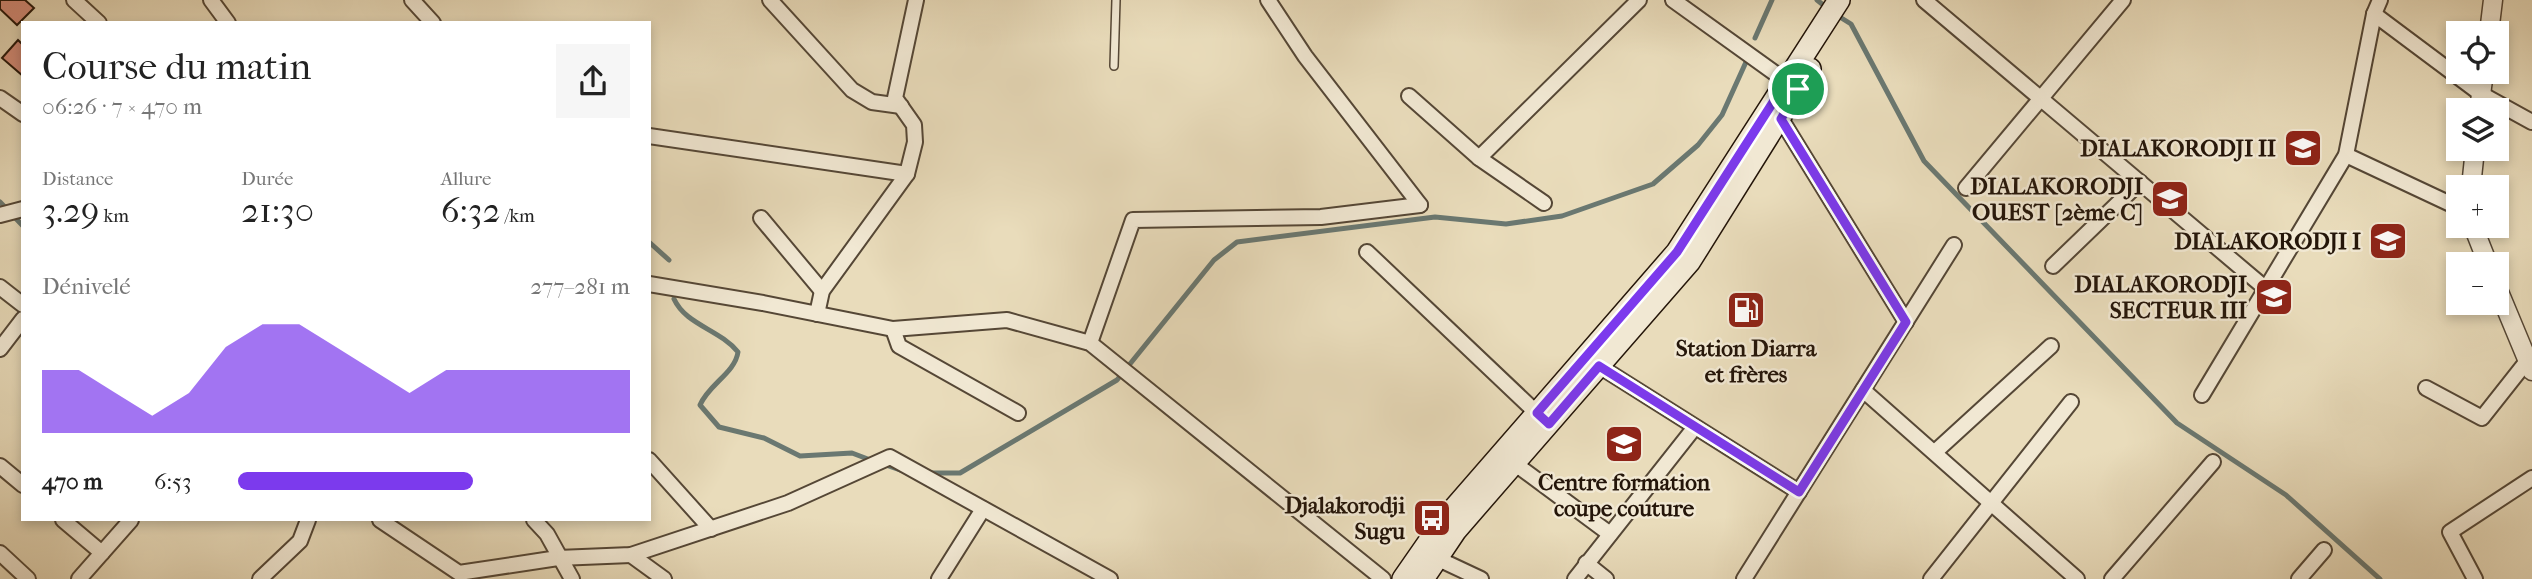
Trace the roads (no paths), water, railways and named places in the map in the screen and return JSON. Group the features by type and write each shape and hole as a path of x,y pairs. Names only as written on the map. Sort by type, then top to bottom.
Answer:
{"main road":[{"path":"1423,579 1429,555 1444,520 1543,418 1599,366 1690,261 1792,85 1847,1"},
{"path":"1403,579 1456,530 1514,463 1543,418 1677,252 1774,115"}],"street":[{"path":"74,0 97,21"},
{"path":"211,0 227,21"},
{"path":"770,0 852,90 873,102 901,106"},
{"path":"817,314 822,291 907,174 915,142 914,125 895,98 916,0"},
{"path":"1090,343 1133,220 1321,217 1420,205 1305,56 1268,0"},
{"path":"1479,158 1639,0"},
{"path":"1673,0 1792,85"},
{"path":"1924,0 2265,288"},
{"path":"2490,21 2493,0"},
{"path":"1966,188 2118,2"},
{"path":"419,3 432,21"},
{"path":"2377,7 2476,98"},
{"path":"2202,396 2346,155 2377,7"},
{"path":"1409,96 1479,158 1544,203"},
{"path":"0,98 21,113"},
{"path":"2509,113 2532,122"},
{"path":"1774,115 1906,322"},
{"path":"651,136 907,174"},
{"path":"2346,155 2446,202"},
{"path":"2053,266 2140,182"},
{"path":"0,215 21,210"},
{"path":"761,218 822,291"},
{"path":"1744,579 1954,245"},
{"path":"1367,252 1543,418"},
{"path":"651,284 893,329 1007,320 1090,343 1383,579"},
{"path":"0,287 21,303"},
{"path":"2426,388 2482,418 2529,366 2508,315"},
{"path":"0,349 21,322"},
{"path":"893,329 899,346 1018,413"},
{"path":"1934,452 2051,346"},
{"path":"1599,366 1799,492"},
{"path":"1863,390 2077,579"},
{"path":"1930,579 2071,402"},
{"path":"1575,579 1695,427"},
{"path":"381,521 459,573 558,558 631,555 788,503 890,457 1110,579"},
{"path":"651,462 710,528"},
{"path":"2112,579 2213,462"},
{"path":"1514,463 1610,534"},
{"path":"0,466 21,483"},
{"path":"2475,579 2450,532 2532,478"},
{"path":"939,579 983,509"},
{"path":"64,521 102,553"},
{"path":"79,579 130,521"},
{"path":"268,576 300,541 308,521"},
{"path":"535,521 547,534 572,579"},
{"path":"2300,579 2324,550"},
{"path":"0,553 28,579"},
{"path":"631,555 664,579"},
{"path":"1429,555 1481,579"},
{"path":"510,579 523,564"},
{"path":"1586,564 1606,579"}],"lane":[{"path":"1114,66 1116,0"}],"waterway":[{"path":"1755,38 1772,0"},
{"path":"1817,0 1827,8"},
{"path":"1835,14 1851,24 1924,161 2177,423 2286,495 2380,579"},
{"path":"927,473 960,473 1117,380 1214,260 1237,242 1435,217 1506,224 1562,216 1653,184 1698,145 1722,115 1746,62"},
{"path":"0,202 21,224"},
{"path":"651,244 669,260"},
{"path":"674,299 686,315 722,338 738,352 732,366 700,405 719,427 764,438 800,456 852,453 873,461"},
{"path":"883,464 903,471"}],"place":[{"name":"DIALAKORODJI II","path":"2303,148"},
{"name":"DIALAKORODJI OUEST [2ème C]","path":"2170,199"},
{"name":"DIALAKORODJI I","path":"2388,241"},
{"name":"DIALAKORODJI SECTEUR III","path":"2274,297"},
{"name":"Station Diarra et frères","path":"1746,310"},
{"name":"Centre formation coupe couture","path":"1624,444"},
{"name":"Djalakorodji Sugu","path":"1432,518"}]}
